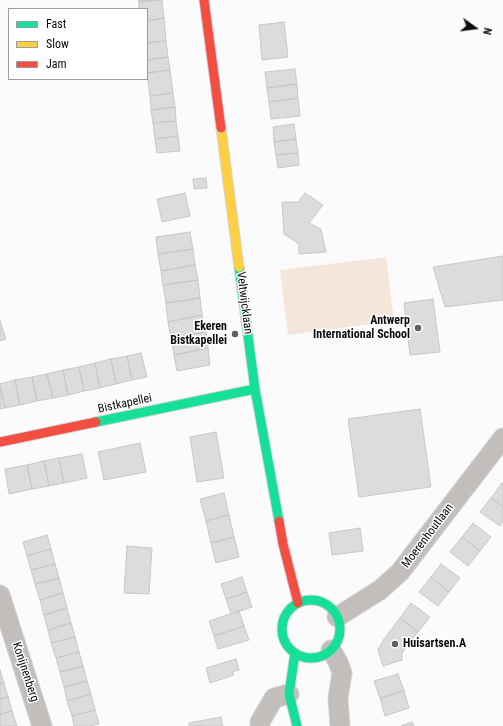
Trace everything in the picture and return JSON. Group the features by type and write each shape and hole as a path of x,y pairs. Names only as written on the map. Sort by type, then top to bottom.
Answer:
{"street":[{"name":"Veltwijcklaan","path":"204,0 255,389 283,544 298,603"},
{"name":"Bistkapellei","path":"0,442 255,389"},
{"name":"Moerenhoutlaan","path":"338,617 380,590 400,572 503,438"},
{"name":"Konijnenberg","path":"0,595 42,726"},
{"path":"310,600 323,603 329,606 338,617 340,631 337,641 331,650 312,662 295,653 285,642 282,630 284,619 290,610 298,603 310,600"},
{"path":"331,650 338,662 342,674 338,698 340,726"},
{"path":"295,653 295,698 297,726"},
{"path":"260,726 260,722 274,698 295,698"},
{"path":"295,698 297,726"}],"shaded area":[{"path":"386,257 394,321 288,335 280,270"}],"building":[{"path":"138,0 157,0 139,2"},
{"path":"162,0 164,18 148,21 148,8 139,8 139,2"},
{"path":"164,18 166,41 148,43 148,21"},
{"path":"284,22 288,57 262,60 259,25"},
{"path":"166,41 168,57 148,60 148,43"},
{"path":"168,57 170,70 148,73 148,60"},
{"path":"295,69 297,84 267,88 265,72"},
{"path":"170,70 173,93 150,96 148,73"},
{"path":"297,84 298,98 269,102 267,88"},
{"path":"173,93 175,107 151,110 150,96"},
{"path":"298,98 300,116 271,119 269,102"},
{"path":"175,107 176,121 153,123 151,110"},
{"path":"176,121 178,136 155,139 153,123"},
{"path":"294,124 296,139 274,142 273,127"},
{"path":"178,136 180,151 157,153 155,139"},
{"path":"296,139 298,153 276,155 274,142"},
{"path":"298,153 299,165 278,168 276,155"},
{"path":"206,178 207,188 194,189 193,179"},
{"path":"185,193 190,216 162,222 157,199"},
{"path":"305,193 323,205 309,223 321,229 326,252 299,254 299,244 284,234 282,202 298,202"},
{"path":"190,232 193,249 158,254 156,237"},
{"path":"193,249 195,265 161,271 158,254"},
{"name":"Antwerp International School","path":"503,256 503,300 445,307 433,267"},
{"path":"195,265 198,280 163,285 161,271"},
{"path":"198,280 200,298 166,303 163,285"},
{"path":"200,298 202,315 168,322 166,303"},
{"path":"433,299 440,352 410,355 404,303"},
{"path":"202,315 206,332 171,338 168,322"},
{"path":"0,321 6,339 0,341"},
{"path":"206,332 208,348 174,355 171,338"},
{"path":"208,348 210,365 177,371 174,355"},
{"path":"141,353 147,377 132,380 127,356"},
{"path":"127,356 132,380 116,384 111,359"},
{"path":"111,359 116,384 100,388 95,363"},
{"path":"95,363 100,388 84,391 79,367"},
{"path":"79,367 84,391 68,395 63,370"},
{"path":"63,370 68,395 53,398 47,374"},
{"path":"47,374 53,398 37,401 32,377"},
{"path":"32,377 37,401 20,405 15,380"},
{"path":"15,380 20,405 5,408 0,384"},
{"path":"0,387 5,408 0,409"},
{"path":"420,409 431,487 359,497 348,419"},
{"path":"216,432 224,478 197,482 190,437"},
{"path":"140,443 146,472 104,480 98,452"},
{"path":"82,454 87,478 64,483 59,458"},
{"path":"59,458 64,483 49,486 44,461"},
{"path":"44,461 49,486 32,489 27,465"},
{"path":"27,465 32,489 9,494 5,469"},
{"path":"502,483 503,484 503,507 491,498"},
{"path":"224,493 229,515 206,521 200,499"},
{"path":"491,498 503,507 503,521 500,526 480,512"},
{"path":"229,515 234,537 211,543 206,521"},
{"path":"473,523 491,537 480,551 462,537"},
{"path":"360,528 363,551 332,555 329,533"},
{"path":"47,535 51,549 27,556 23,542"},
{"path":"234,537 239,557 216,563 211,543"},
{"path":"462,537 480,551 468,566 450,552"},
{"path":"127,546 152,548 149,594 124,593"},
{"path":"51,549 55,564 31,570 27,556"},
{"path":"55,564 59,578 35,584 31,570"},
{"path":"441,564 460,578 449,592 431,577"},
{"path":"242,577 247,592 226,599 221,584"},
{"path":"431,577 449,592 438,606 419,592"},
{"path":"59,578 63,593 40,600 35,584"},
{"path":"247,592 252,607 231,614 226,599"},
{"path":"63,593 67,608 44,615 40,600"},
{"path":"411,603 430,617 418,632 400,618"},
{"path":"67,608 71,623 48,630 44,615"},
{"path":"239,611 244,626 214,636 209,621"},
{"name":"Huisartsen.A","path":"400,618 418,632 402,653 402,660 383,666 378,650 384,639"},
{"path":"71,623 75,637 51,643 48,630"},
{"path":"244,626 249,640 218,649 214,636"},
{"path":"75,637 79,652 56,658 51,643"},
{"path":"79,652 83,666 60,672 56,658"},
{"path":"236,659 239,670 232,672 234,675 210,683 206,668"},
{"path":"83,666 87,681 64,687 60,672"},
{"path":"0,670 4,683 0,684"},
{"path":"398,674 404,691 380,698 374,681"},
{"path":"87,681 91,694 67,701 64,687"},
{"path":"4,683 8,697 0,699 0,684"},
{"path":"404,691 409,708 385,716 380,698"},
{"path":"91,694 95,710 72,716 67,701"},
{"path":"8,697 12,711 0,714 0,699"},
{"path":"95,710 99,724 90,726 74,726 72,716"},
{"path":"12,711 17,726 0,726 0,714"},
{"path":"221,717 223,726 189,726 189,723"},
{"path":"412,722 414,726 401,726"}],"traffic: fast":[{"path":"239,267 255,389 279,521"},
{"path":"96,422 255,389"},
{"path":"311,600 322,602 335,613 338,618 340,629 338,640 327,653 322,656 311,658 300,656 287,645 284,640 282,629 284,618 295,605 300,602 311,600"},
{"path":"295,653 289,694 297,726"}],"traffic: slow":[{"path":"221,128 239,267"}],"traffic: jam":[{"path":"204,0 221,128"},
{"path":"0,442 96,422"},
{"path":"279,521 283,544 298,603"}],"place":[{"name":"Antwerp International School","path":"418,328"},
{"name":"Ekeren Bistkapellei","path":"235,334"},
{"name":"Huisartsen.A","path":"395,644"}]}
